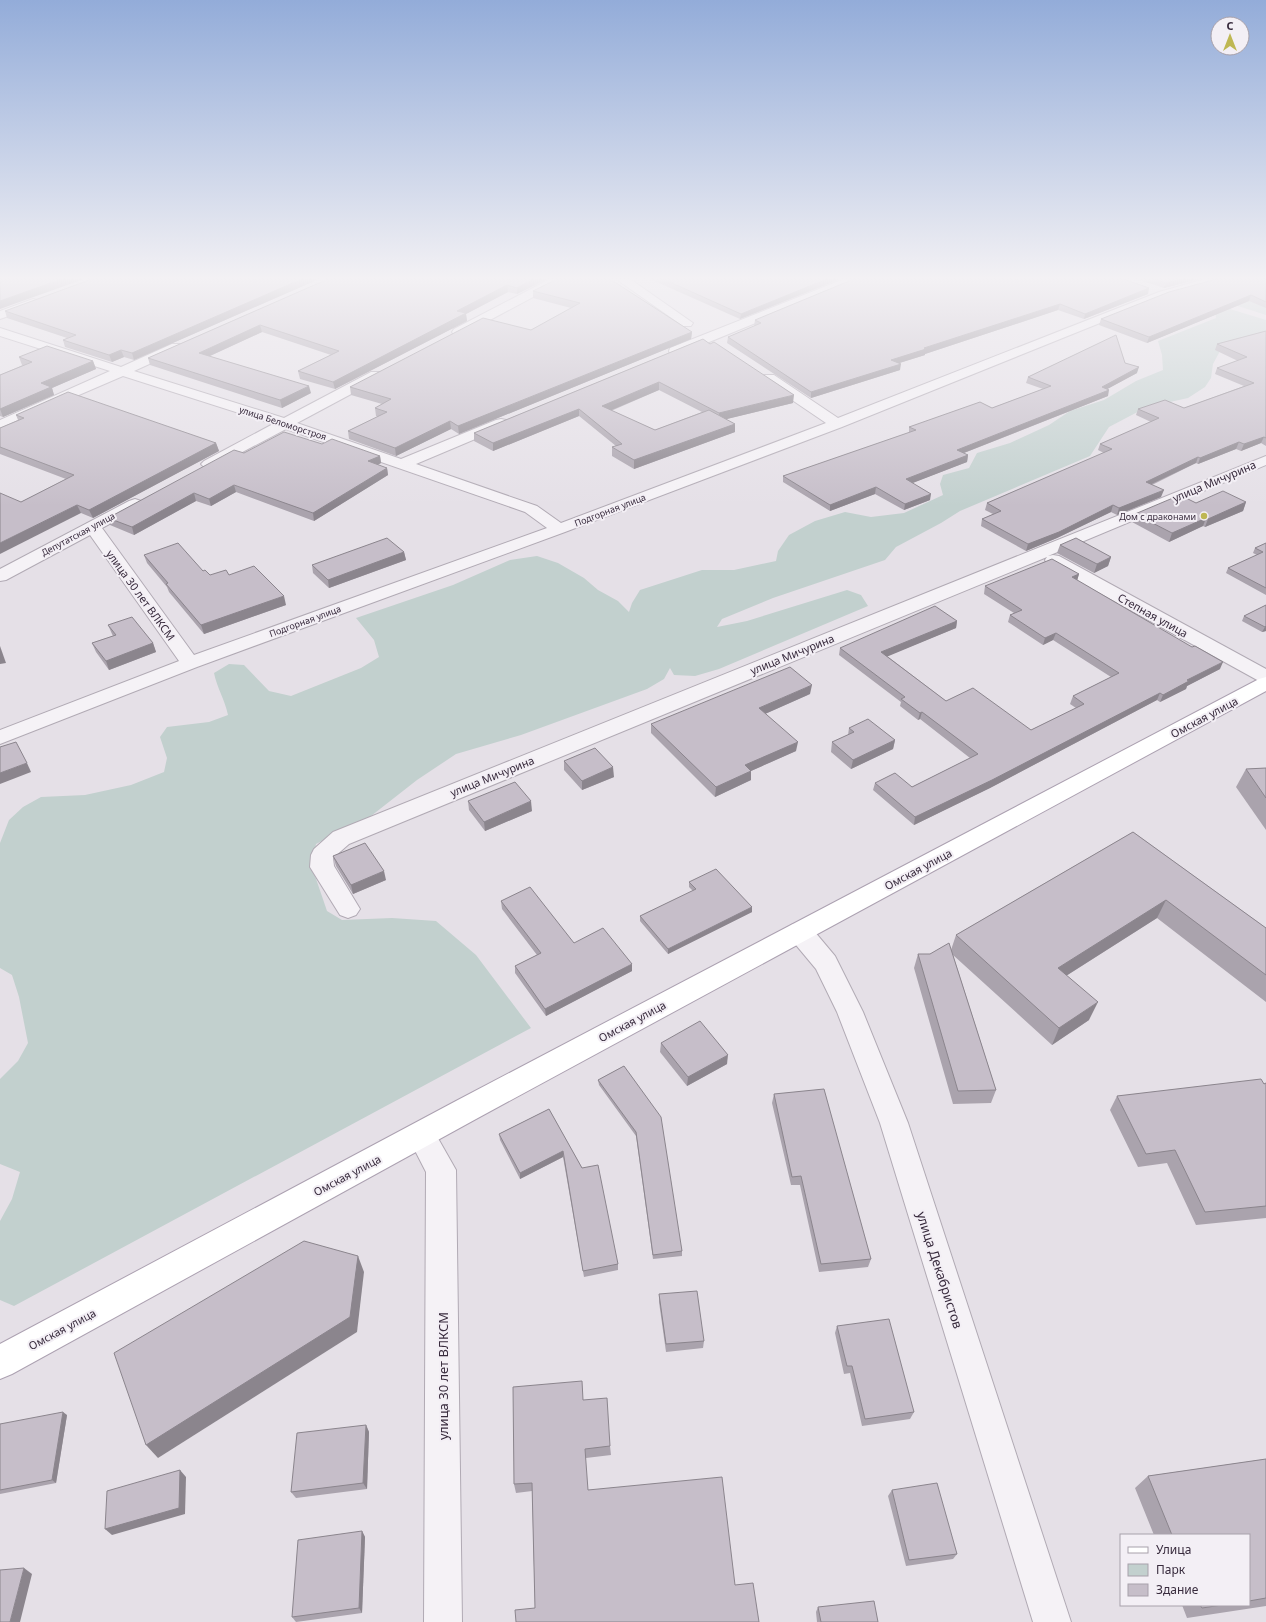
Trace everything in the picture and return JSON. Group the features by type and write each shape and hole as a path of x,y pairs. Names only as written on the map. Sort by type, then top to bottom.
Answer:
{"main road":[{"name":"Омская улица","path":"0,1362 1266,683"}],"street":[{"name":"улица Беломорстроя","path":"69,355 284,423 531,509 559,529"},
{"path":"0,425 157,355"},
{"name":"Подгорная улица","path":"0,737 190,663 559,529 837,424 1011,355"},
{"path":"195,471 390,368"},
{"path":"760,372 837,424"},
{"path":"402,464 512,419"},
{"name":"улица Мичурина","path":"348,908 322,867 322,855 341,838 1040,554 1266,460"},
{"name":"Депутатская улица","path":"0,576 147,497"},
{"name":"улица 30 лет ВЛКСМ","path":"93,527 190,663"},
{"name":"Степная улица","path":"1040,554 1266,677"},
{"name":"улица Декабристов","path":"800,932 826,963 850,1012 894,1123 1052,1622"},
{"name":"улица 30 лет ВЛКСМ","path":"421,1135 441,1170 443,1622"}],"green space":[{"path":"1162,355 1218,355 1213,364 1211,378 1205,387 1188,398 1147,407 1109,427 1090,456 960,511 896,547 885,560 773,598 722,619 717,627 747,621 847,590 861,595 868,606 719,669 695,676 674,675 670,668 664,679 647,689 521,735 456,754 417,780 371,816 316,844 312,867 327,911 342,920 392,918 436,921 476,955 531,1028 14,1306 0,1300 0,1221 12,1199 20,1172 0,1164 0,1079 18,1061 28,1043 19,997 12,975 0,968 0,843 9,820 23,807 41,797 85,795 131,785 164,772 167,758 160,737 167,727 209,722 228,715 214,673 229,664 244,665 269,691 291,696 361,668 379,657 374,640 356,618 453,585 510,560 537,556 558,563 584,578 598,590 618,601 629,612 632,603 640,590 702,570 734,570 776,561 778,551 789,535 815,521 845,512 871,517 904,513 943,495 940,484 943,475 969,468 977,453 1010,443 1049,425 1070,411 1104,400 1136,381 1163,370"}],"building":[{"path":"25,355 74,355 93,361 41,383 51,387 0,409 0,375 32,362 19,357"},
{"path":"156,355 205,355 309,386 280,400 148,358"},
{"path":"331,355 386,355 333,382 298,371"},
{"path":"412,355 636,355 458,426 450,421 395,448 348,431 387,412 375,408 391,399 350,387"},
{"path":"665,355 733,355 794,395 719,413 659,382 602,406 655,430 709,410 735,424 634,460 612,447 622,444 579,409 493,443 474,433"},
{"path":"755,355 908,355 891,360 901,364 811,392"},
{"path":"1075,355 1122,355 1125,363 1139,367 1102,387 1109,390 957,450 968,455 906,479 931,494 905,504 876,487 830,505 783,476 916,430 909,427 980,402 992,408 1051,386 1028,377"},
{"path":"1242,355 1266,355 1266,438 1264,437 1244,444 1239,442 1200,458 1198,457 1146,482 1164,490 1119,508 1113,505 1059,532 1028,544 982,519 1001,511 987,503 1112,449 1100,444 1159,418 1138,409 1165,400 1184,408 1254,383 1217,368 1247,357"},
{"path":"68,392 216,443 89,510 77,505 0,543 0,493 21,502 74,475 0,447 0,428 24,418 16,415"},
{"path":"284,432 322,444 332,439 380,456 368,461 387,468 313,513 234,485 209,499 194,493 132,527 108,518 234,450 244,453"},
{"path":"1223,491 1246,502 1172,533 1135,514 1180,495 1196,503"},
{"path":"387,538 404,552 328,580 312,565"},
{"path":"1076,538 1111,557 1097,564 1060,545"},
{"path":"178,543 203,571 205,570 210,575 226,570 229,575 254,566 284,596 201,625 166,584 168,583 144,555"},
{"path":"1266,543 1266,588 1228,568 1263,552 1255,548"},
{"path":"1052,559 1079,574 1072,577 1192,647 1195,646 1223,662 1187,680 1189,681 1163,695 1160,693 992,780 915,817 875,783 895,773 912,787 978,754 922,712 920,713 901,699 905,697 840,648 935,606 957,621 881,652 946,701 973,688 1031,730 1084,704 1073,696 1119,673 1056,633 1045,638 1010,615 1022,610 985,586"},
{"path":"1266,605 1265,627 1244,616"},
{"path":"132,617 153,643 106,661 92,643 116,635 108,625"},
{"path":"790,667 812,685 759,708 798,742 745,765 751,771 716,787 651,724"},
{"path":"868,719 895,740 853,760 832,742 854,732 849,728"},
{"path":"16,742 27,763 0,773 0,747"},
{"path":"595,748 613,767 582,781 564,761"},
{"path":"1266,768 1266,798 1246,769"},
{"path":"515,782 531,801 484,822 468,801"},
{"path":"1133,832 1266,928 1266,975 1166,900 1058,968 1098,1002 1059,1028 956,935"},
{"path":"365,843 384,871 351,885 333,856"},
{"path":"716,869 752,907 668,949 640,916 696,889 689,882"},
{"path":"530,887 574,943 603,928 632,964 545,1009 515,966 541,953 501,901"},
{"path":"949,943 996,1090 958,1091 918,954 930,954"},
{"path":"700,1021 728,1055 688,1077 661,1043"},
{"path":"624,1066 661,1117 682,1251 653,1255 636,1132 598,1080"},
{"path":"1261,1079 1264,1084 1266,1083 1266,1206 1205,1212 1175,1150 1146,1154 1117,1096"},
{"path":"824,1089 871,1259 821,1264 801,1176 792,1177 774,1094"},
{"path":"549,1109 582,1168 598,1165 618,1264 583,1271 563,1151 520,1173 499,1134"},
{"path":"304,1241 358,1256 350,1317 146,1445 114,1353"},
{"path":"697,1291 704,1341 666,1344 659,1294"},
{"path":"889,1319 914,1412 865,1419 852,1366 847,1366 837,1326"},
{"path":"582,1381 583,1400 607,1398 610,1446 585,1449 588,1490 722,1477 735,1585 753,1583 759,1622 516,1622 515,1610 535,1608 532,1483 514,1484 513,1387"},
{"path":"63,1412 52,1480 0,1490 0,1424"},
{"path":"366,1425 363,1483 291,1492 297,1433"},
{"path":"1266,1459 1266,1598 1250,1601 1250,1534 1172,1534 1148,1476"},
{"path":"180,1470 179,1508 105,1529 107,1491"},
{"path":"937,1483 957,1554 909,1560 892,1490"},
{"path":"362,1531 359,1608 292,1617 298,1540"},
{"path":"24,1568 10,1622 0,1622 0,1570"},
{"path":"874,1601 878,1622 821,1622 818,1607"},
{"path":"1201,1606 1215,1606 1202,1608"}],"place":[{"name":"Дом с драконами","path":"1204,516"}]}
